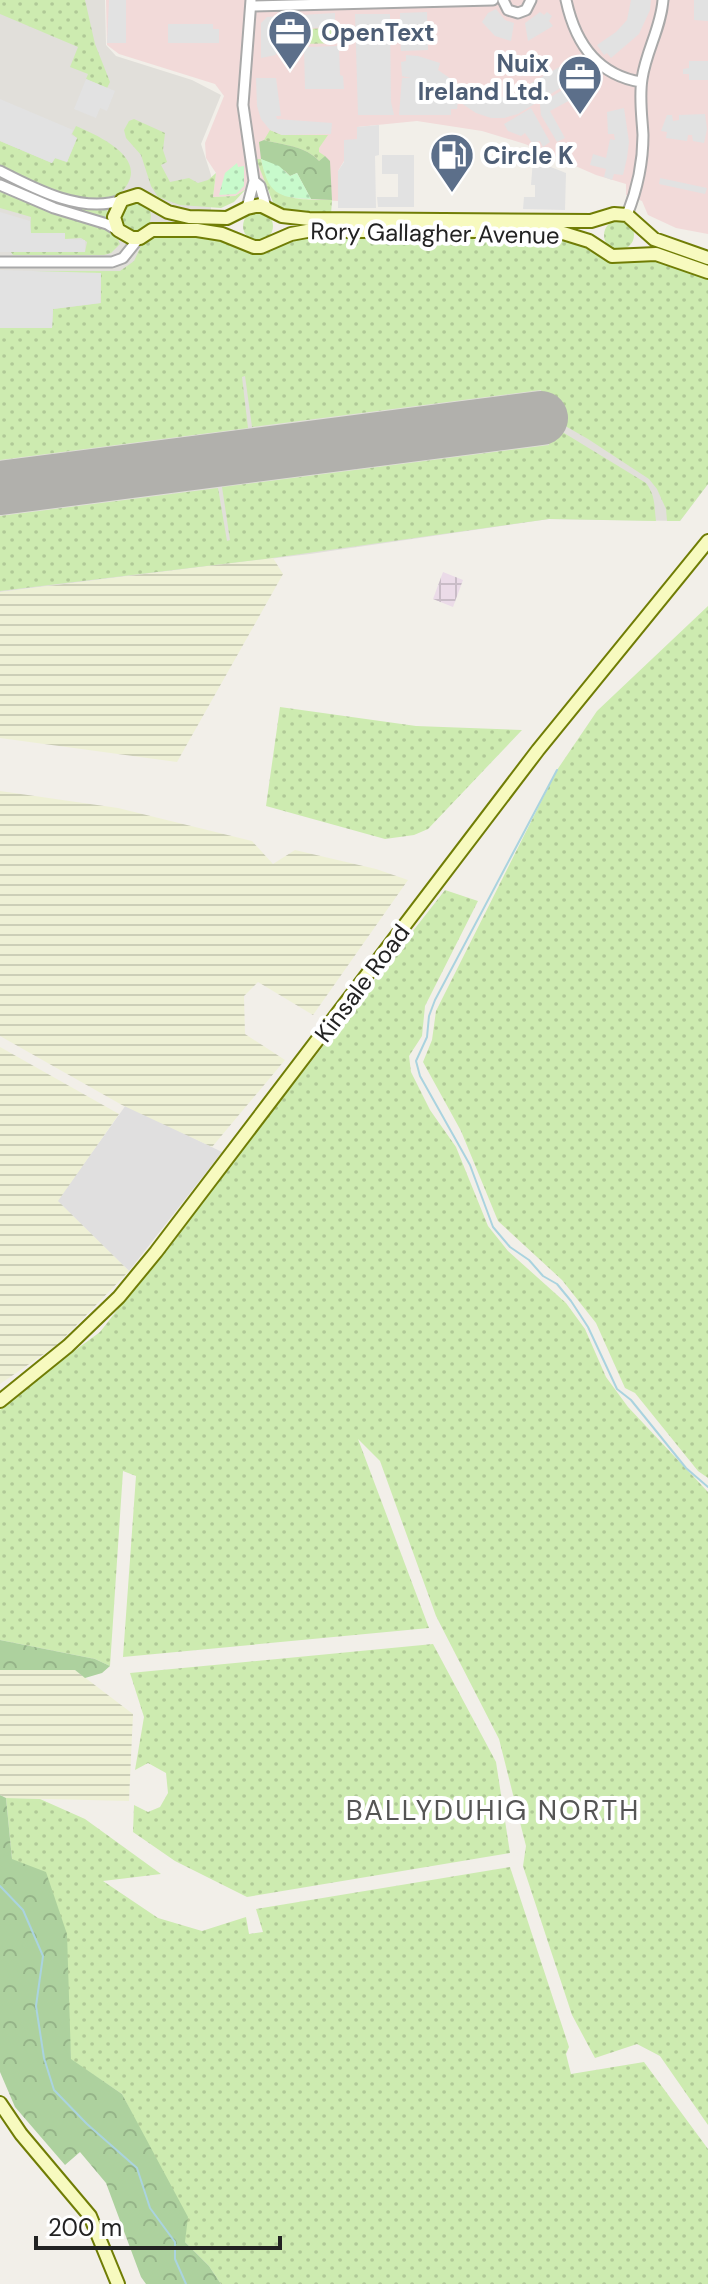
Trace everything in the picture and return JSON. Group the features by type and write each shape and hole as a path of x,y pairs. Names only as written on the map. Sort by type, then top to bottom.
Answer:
{"street":[{"path":"242,241 236,230 254,181 243,105 251,3 493,0"},
{"path":"503,0 508,10 518,13 526,10 531,0"},
{"path":"566,0 575,29 592,59 612,73 641,82"},
{"path":"663,0 661,16 644,64 641,82 641,162 627,215 662,243 708,258"},
{"name":"Rory Gallagher Avenue","path":"0,171 35,188 71,200 100,205 138,195 168,212 193,217 227,218 260,205 290,218 309,219 591,221 627,215"},
{"path":"254,181 260,186 270,210"},
{"path":"0,185 54,208 107,224 130,239"},
{"path":"122,200 115,211 115,224 130,239"},
{"path":"0,262 112,262 123,258 130,239 152,230 157,218 154,205"},
{"name":"Rory Gallagher Avenue","path":"268,245 278,230 270,210"},
{"path":"602,248 598,231 609,217"},
{"path":"626,256 638,247 640,228"},
{"name":"Rory Gallagher Avenue","path":"152,230 197,230 254,247 307,231 522,231 576,236 612,256 656,254 708,272"},
{"name":"Kinsale Road","path":"0,1401 68,1346 119,1297 156,1252 538,750 706,542"},
{"path":"0,2103 21,2134 90,2216 118,2284"}],"shaded area":[{"path":"0,0 105,0 106,45 116,56 192,80 221,95 201,144 211,175 211,298 490,278 708,484 680,521 549,519 310,554 0,592"},
{"path":"106,0 708,0 708,234 676,228 648,215 642,201 626,195 626,184 596,175 525,144 482,131 417,121 357,127 357,139 338,171 338,201 289,198 270,186 246,189 235,196 213,197 216,173 206,158 205,143 224,96 215,84 119,54 107,45"},
{"path":"109,0 126,0 126,43 107,43"},
{"path":"631,0 651,0 650,10 639,34 611,58 607,53 604,55 597,45 627,20"},
{"path":"694,0 708,0 708,21 694,20"},
{"path":"496,9 505,20 514,23 511,41 495,36 482,22 488,13"},
{"path":"427,12 428,50 401,51 400,13"},
{"path":"540,12 552,16 549,21 553,26 528,41 525,23"},
{"path":"335,13 335,27 274,29 270,38 275,38 276,55 261,58 261,23 267,17"},
{"path":"355,14 390,14 391,102 394,115 358,115"},
{"path":"168,24 213,24 213,29 219,29 219,43 168,43"},
{"path":"339,46 344,89 305,89 304,47"},
{"path":"406,55 440,63 438,70 483,101 485,96 509,96 573,59 576,64 583,60 585,73 518,114 504,118 476,113 458,101 457,109 451,109 451,115 399,115 402,78 411,78 402,76 401,62 406,61"},
{"path":"689,61 708,61 708,80 689,80 689,74 683,74 683,69 689,68"},
{"path":"591,72 598,85 550,111 565,138 557,142 541,115 540,104"},
{"path":"256,78 276,78 281,116 276,116 277,119 332,123 331,134 282,135 270,130 261,119 257,106"},
{"path":"86,79 115,91 107,111 100,108 96,118 74,109"},
{"path":"0,99 73,130 71,135 77,138 67,162 55,158 52,163 0,141"},
{"path":"531,108 550,142 543,147 540,141 532,143 525,133 521,136 508,131 504,124"},
{"path":"624,108 629,142 627,158 623,175 614,174 612,180 604,177 606,169 590,165 593,154 606,158 610,139 615,140 614,134 608,134 607,112"},
{"path":"705,114 707,129 704,143 693,141 692,135 688,135 687,141 666,138 667,132 661,131 667,115 672,115 673,121 679,120 679,115"},
{"path":"379,125 379,155 375,156 376,208 338,208 338,171 344,162 344,140 357,139 357,127"},
{"path":"382,155 414,155 414,207 378,207 377,197 398,197 398,174 382,174"},
{"path":"533,160 566,173 565,210 523,209 524,197 535,197 535,185 531,185"},
{"path":"660,178 707,188 705,194 659,184"},
{"path":"0,212 30,221 31,233 65,233 65,239 85,240 85,252 0,252"},
{"path":"0,270 101,273 100,303 53,309 52,328 0,328"},
{"path":"443,572 463,580 453,607 433,599"},
{"path":"126,1105 222,1152 129,1271 57,1201"}],"green space":[{"path":"0,0 85,0 95,44 110,82 107,88 86,79 88,74 70,67 78,47 0,14"},
{"path":"276,27 299,27 299,42 276,42 276,35 271,35"},
{"path":"339,28 339,43 303,44 303,29"},
{"path":"134,119 165,133 163,150 167,162 161,165 170,182 189,178 198,183 216,173 213,197 235,196 246,189 234,202 221,208 180,205 158,197 141,155 126,138 124,130"},
{"path":"76,126 112,145 129,163 131,173 127,185 116,197 71,195 28,181 0,167 0,141 52,163 55,158 67,162 77,138 72,134"},
{"path":"270,130 282,135 328,135 319,148 325,156 319,161 301,149 264,140"},
{"path":"264,140 301,149 319,161 325,156 330,161 332,200 311,199 297,173 290,176 261,159 259,142"},
{"path":"256,159 261,159 271,184 286,196 332,200 331,215 287,212 274,205"},
{"path":"261,159 279,166 290,176 297,173 311,199 290,197 276,191 267,179"},
{"path":"237,163 238,167 244,166 244,186 236,194 219,195 225,173"},
{"path":"0,176 66,204 107,209 109,217 83,214 53,205 0,181"},
{"path":"0,190 108,231 117,237 120,244 104,255 13,255 11,252 85,252 87,242 81,238 65,239 64,233 30,233 31,217 0,208"},
{"path":"136,201 147,205 151,216 147,227 136,231 125,227 121,216 125,205"},
{"path":"258,211 269,215 273,226 269,237 258,241 247,237 243,226 247,215"},
{"path":"619,220 630,224 634,235 630,246 619,250 608,246 604,235 608,224"},
{"path":"181,233 226,240 252,253 262,254 294,239 316,236 568,239 613,262 653,259 708,276 708,484 680,521 667,521 666,509 649,479 546,415 541,390 252,427 245,376 242,377 248,428 0,460 0,328 52,328 53,309 101,303 101,273 34,271 120,271 134,261 141,246 153,237"},
{"path":"546,422 646,483 653,497 656,521 549,519 265,559 0,591 0,516 218,488 227,541 230,540 222,487 549,445"},
{"path":"273,558 283,574 177,762 0,738 0,592"},
{"path":"708,606 708,1478 698,1471 635,1393 625,1388 596,1323 562,1280 498,1221 461,1131 423,1062 432,1040 436,1011 557,770 597,711"},
{"path":"280,707 416,726 522,730 428,829 414,835 385,839 266,806"},
{"path":"0,791 118,808 252,841 273,864 295,850 376,869 408,880 313,1015 258,982 244,996 245,1034 285,1060 212,1147 122,1105 0,1036"},
{"path":"445,890 478,901 425,1006 422,1036 409,1056 411,1072 430,1110 456,1147 488,1226 508,1251 566,1303 585,1329 606,1377 628,1407 708,1492 708,2125 660,2056 637,2044 595,2058 572,2015 523,1866 526,1846 499,1739 436,1616 380,1461 358,1439 429,1628 123,1657 136,1476 123,1471 110,1666 95,1659 0,1640 0,1410 28,1385 100,1332"},
{"path":"0,1047 119,1114 58,1201 129,1271 57,1345 0,1384"},
{"path":"0,1640 95,1659 110,1666 102,1673 85,1678 75,1670 0,1670"},
{"path":"433,1644 496,1762 510,1853 247,1897 175,1861 133,1832 134,1805 148,1812 160,1807 168,1793 166,1773 148,1763 135,1770 144,1717 130,1673"},
{"path":"0,1670 75,1670 133,1714 129,1801 6,1798 0,1795"},
{"path":"0,1795 6,1798 12,1859 46,1872 67,1934 71,2059 122,2094 188,2217 185,2242 209,2266 221,2284 146,2284 106,2183 80,2152 65,2165 15,2107 0,2072"},
{"path":"6,1798 40,1799 85,1819 161,1874 103,1881 158,1918 202,1931 246,1917 249,1934 263,1932 256,1909 510,1867 569,2047 566,2054 571,2074 644,2062 708,2149 708,2284 221,2284 209,2266 185,2242 144,2138 122,2094 71,2060 67,2001 12,1859"}],"waterway":[{"path":"557,770 435,1000 429,1016 427,1037 416,1061 420,1076 470,1165 493,1227 510,1247 557,1284 588,1327 617,1389 631,1400 686,1468 708,1487"},
{"path":"0,1886 23,1910 43,1956 36,2006 44,2058 54,2090 137,2168 150,2208 175,2242 175,2259 186,2284"}],"runway":[{"path":"0,488 541,418"}],"place":[{"name":"OpenText","path":"290,71"},
{"name":"Nuix Ireland Ltd.","path":"580,116"},
{"name":"Circle K","path":"452,194"}],"district":[{"name":"BALLYDUHIG NORTH","path":"493,1810"}]}
